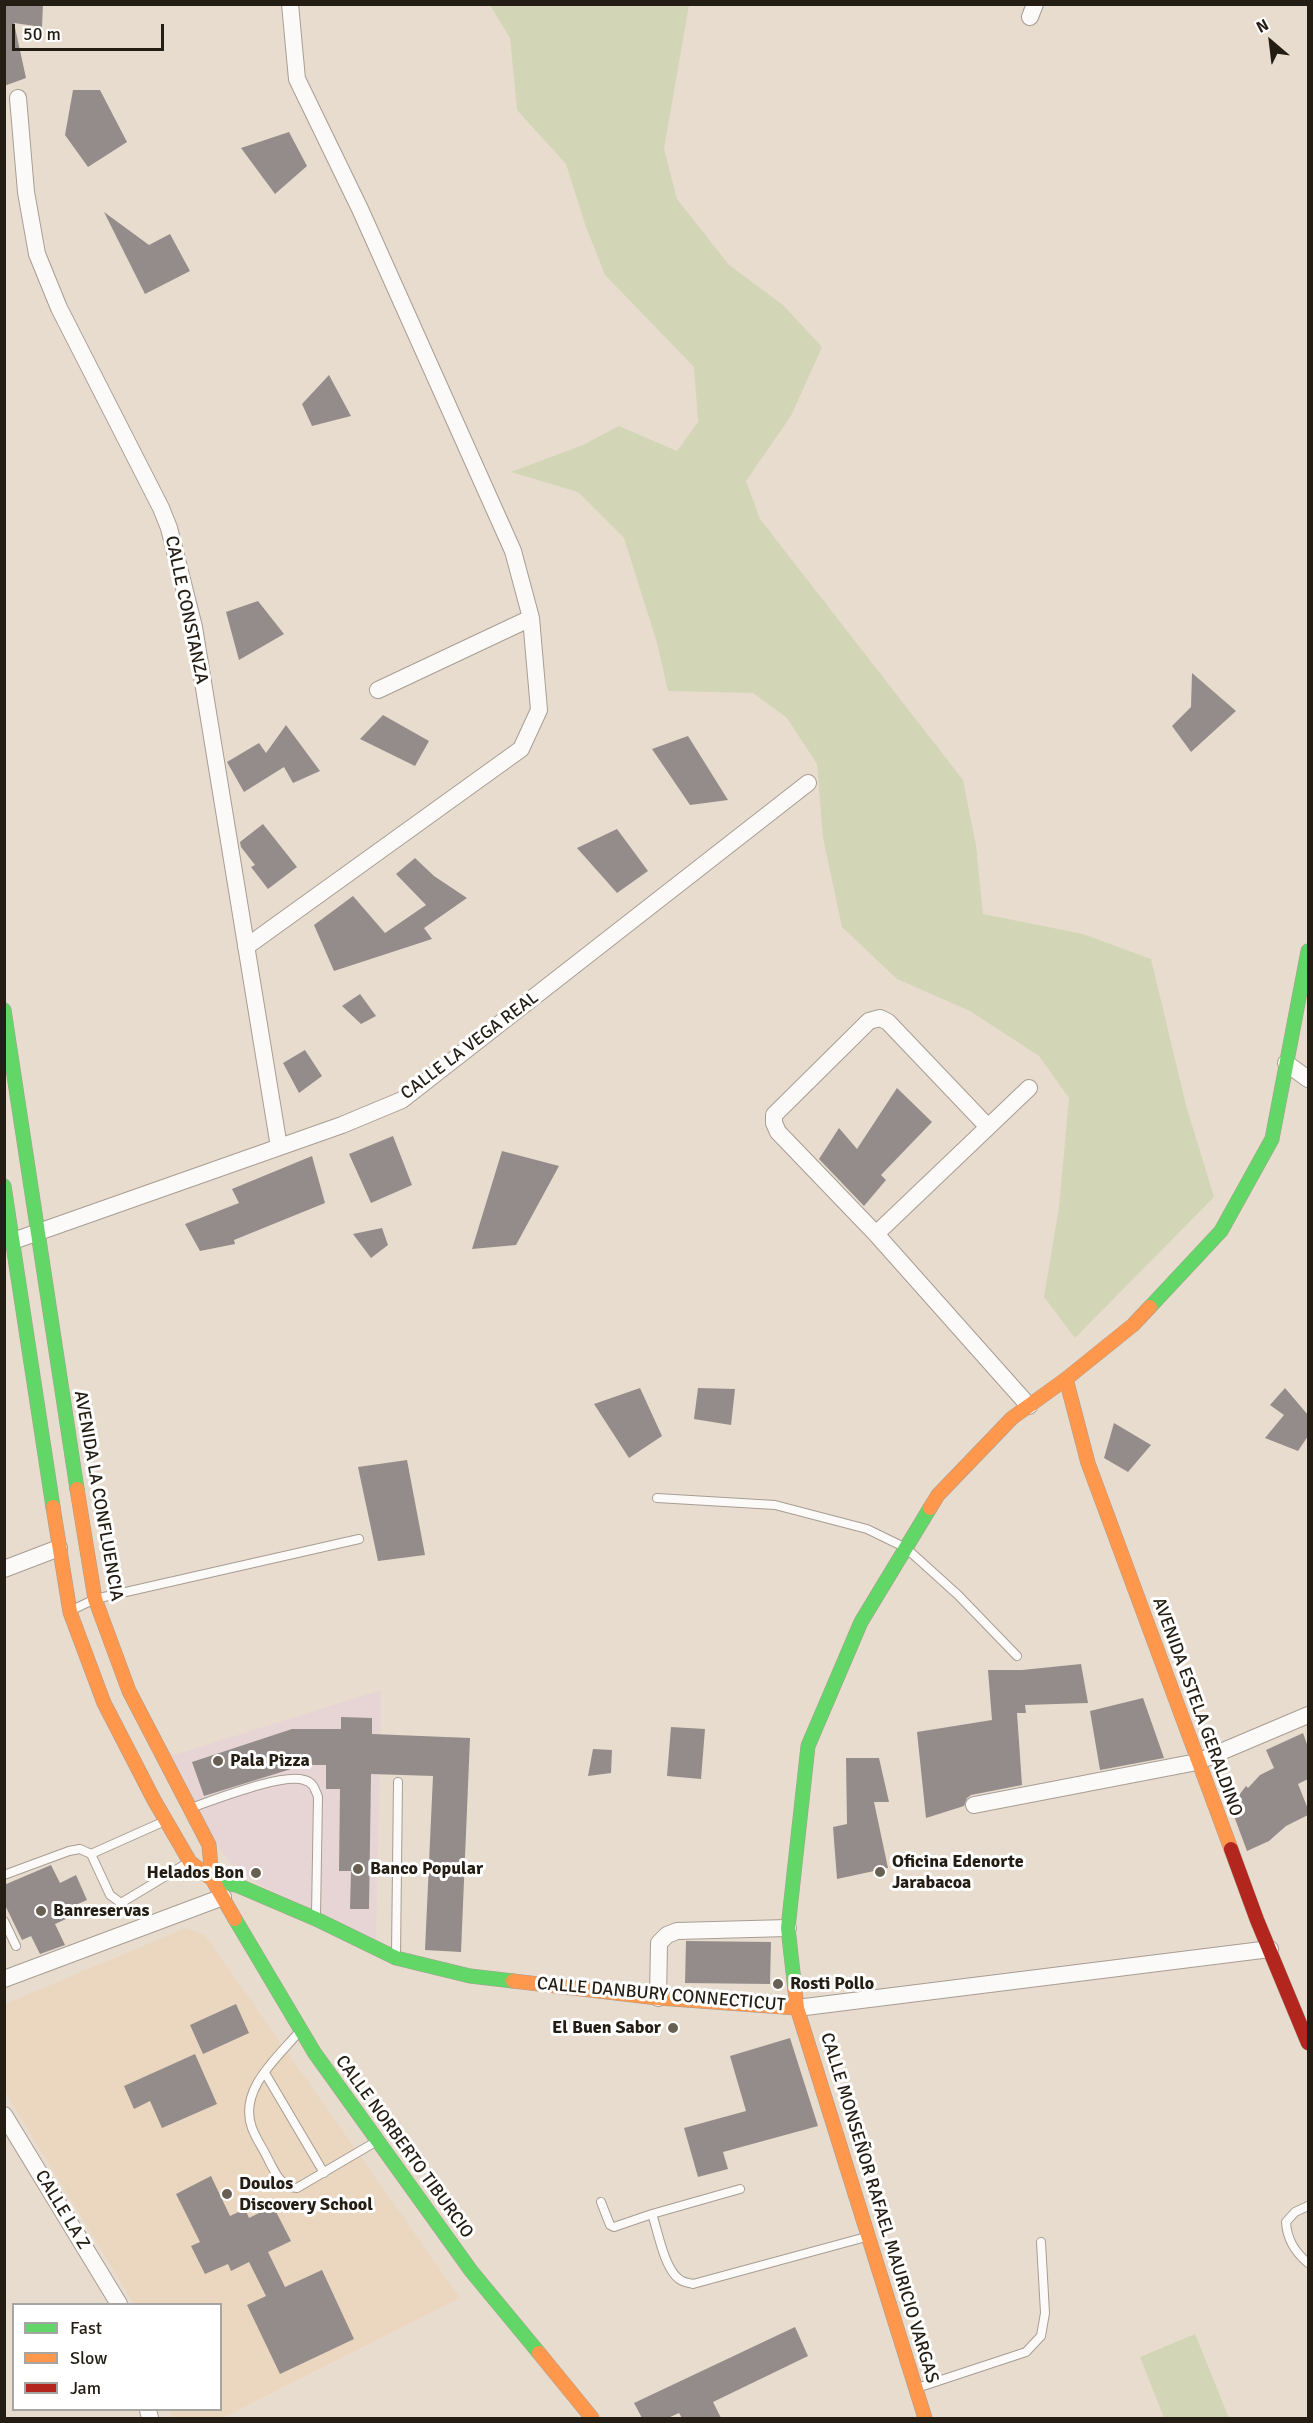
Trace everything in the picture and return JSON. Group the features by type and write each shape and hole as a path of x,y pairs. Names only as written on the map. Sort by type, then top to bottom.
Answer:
{"street":[{"path":"246,947 521,749 539,710 531,618 513,551 360,208 297,79 290,4"},
{"name":"CALLE CONSTANZA","path":"18,98 28,202 40,263 59,308 161,508 169,528 194,627 279,1147"},
{"path":"378,690 531,618"},
{"name":"CALLE LA VEGA REAL","path":"13,1241 279,1147 402,1100 808,783"},
{"name":"CALLE MONSEÑOR RAFAEL MAURICIO VARGAS","path":"926,2418 797,2008 788,1928 808,1746 861,1622 938,1495 1012,1418 1066,1379 1133,1325 1221,1231 1272,1139 1308,951"},
{"name":"AVENIDA LA CONFLUENCIA","path":"4,1010 39,1232 57,1369 95,1599 129,1691 209,1845 212,1879"},
{"path":"988,1127 888,1022 880,1018 869,1021 774,1115 774,1123 778,1132 876,1234 1029,1406"},
{"path":"1286,1063 1308,1079"},
{"path":"876,1234 1029,1088"},
{"path":"4,1186 70,1612 104,1703 165,1821 190,1862 212,1879"},
{"name":"AVENIDA ESTELA GERALDINO","path":"1066,1379 1088,1463 1197,1762 1257,1920 1308,2043"},
{"path":"4,1569 59,1548"},
{"path":"974,1805 1197,1762 1308,1715"},
{"name":"CALLE DANBURY CONNECTICUT","path":"212,1879 239,1886 316,1919 396,1958 470,1976 658,1998 797,2008 1270,1949"},
{"name":"CALLE NORBERTO TIBURCIO","path":"212,1879 301,2030 377,2141 472,2272 592,2418"},
{"path":"4,1979 223,1898"},
{"path":"658,1998 659,1943 666,1935 677,1931 788,1928"},
{"name":"CALLE LA Z","path":"4,2115 118,2303"}],"lane":[{"path":"657,1498 775,1505 867,1529 906,1548 958,1595 1017,1656"},
{"path":"70,1612 95,1599 359,1539"},
{"path":"190,1808 269,1783 303,1779 312,1784 318,1797 316,1919"},
{"path":"396,1958 398,1782"},
{"path":"91,1854 165,1821"},
{"path":"4,1875 80,1849 91,1854 110,1895 121,1903 190,1862"},
{"path":"4,1921 16,1946"},
{"path":"301,2030 252,2091 251,2126 279,2180 289,2188 297,2188 377,2141"},
{"path":"265,2073 324,2173"},
{"path":"601,2202 610,2225 614,2228 652,2214 740,2189"},
{"path":"1308,2206 1295,2212 1286,2222 1286,2231 1292,2246 1308,2264"},
{"path":"652,2214 672,2270 680,2280 693,2284 869,2236"},
{"path":"916,2388 1026,2352 1041,2336 1045,2313 1041,2242"}],"shaded area":[{"path":"381,1690 376,1940 259,1884 235,1868 216,1844 171,1756"},
{"name":"Doulos Discovery School","path":"186,1928 204,1934 460,2298 222,2418 173,2418 170,2411 222,2411 222,2303 133,2303 5,2091 5,2004"}],"green space":[{"path":"490,5 689,5 664,149 677,199 729,265 783,305 822,347 791,416 746,481 760,519 963,780 976,845 983,914 1083,934 1151,959 1186,1105 1214,1197 1075,1338 1044,1297 1059,1207 1069,1098 1039,1056 970,1011 897,979 842,927 823,838 817,764 787,718 753,693 668,691 657,643 624,538 578,492 511,472 583,445 619,426 677,451 698,422 694,367 605,275 586,227 566,164 517,110 510,38"},
{"path":"1195,2334 1229,2418 1164,2418 1140,2357"}],"building":[{"path":"4,4 43,4 42,27 14,23 26,78 4,86"},
{"path":"73,90 100,90 127,142 88,167 65,135"},
{"path":"289,132 307,166 275,194 241,148"},
{"path":"104,212 149,245 170,234 190,271 145,294"},
{"path":"329,375 351,416 312,426 302,404"},
{"path":"258,601 284,634 239,660 226,612"},
{"path":"1192,673 1236,711 1191,752 1172,726 1191,707"},
{"path":"383,715 429,741 415,766 360,739"},
{"path":"286,725 320,771 293,783 284,767 244,792 227,762 259,743 266,753"},
{"path":"688,736 728,800 690,805 652,749"},
{"path":"263,824 297,867 268,889 251,867 255,865 241,847 240,842"},
{"path":"617,829 648,871 617,893 577,848"},
{"path":"415,858 434,876 467,898 424,928 432,939 334,971 314,925 353,896 385,933 426,905 396,874"},
{"path":"360,994 376,1016 361,1024 342,1006"},
{"path":"305,1050 322,1076 299,1093 283,1063"},
{"path":"897,1088 932,1122 881,1175 886,1180 864,1206 819,1159 839,1128 857,1149"},
{"path":"393,1136 412,1185 371,1203 349,1154"},
{"path":"502,1151 559,1166 516,1245 472,1249"},
{"path":"312,1156 325,1203 234,1240 235,1244 200,1251 185,1224 239,1203 232,1189"},
{"path":"382,1228 388,1245 371,1258 353,1234"},
{"path":"640,1388 662,1436 629,1458 594,1404"},
{"path":"698,1388 735,1389 731,1425 694,1419"},
{"path":"1285,1388 1308,1415 1308,1436 1298,1451 1265,1438 1284,1415 1270,1405"},
{"path":"1114,1423 1151,1445 1128,1472 1104,1458"},
{"path":"407,1460 425,1555 378,1561 358,1467"},
{"path":"1081,1664 1088,1703 1025,1705 1026,1713 1017,1713 1022,1785 971,1795 964,1806 926,1818 917,1732 992,1720 988,1670 1022,1670"},
{"path":"1143,1698 1164,1758 1100,1770 1090,1711"},
{"path":"341,1717 372,1718 372,1734 470,1738 461,1952 425,1950 433,1776 371,1774 369,1909 350,1909 351,1871 339,1871 340,1789 326,1789 326,1765 304,1765 204,1796 192,1762 292,1729 341,1729"},
{"path":"671,1727 705,1729 701,1779 667,1776"},
{"path":"1303,1733 1308,1747 1308,1779 1298,1784 1308,1809 1308,1815 1286,1826 1269,1841 1247,1851 1235,1814 1230,1807 1246,1786 1248,1788 1260,1775 1274,1768 1266,1750"},
{"path":"593,1749 612,1750 611,1773 588,1776"},
{"path":"846,1758 879,1758 889,1802 874,1802 888,1868 837,1879 833,1827 847,1824"},
{"name":"Banreservas","path":"51,1865 60,1883 76,1875 87,1900 71,1907 75,1915 55,1924 65,1945 40,1954 31,1936 22,1940 4,1903 4,1885"},
{"path":"686,1941 771,1942 770,1984 685,1983"},
{"path":"236,2004 249,2033 203,2054 190,2025"},
{"path":"790,2038 818,2126 723,2152 728,2169 698,2177 684,2128 746,2111 730,2056"},
{"path":"195,2054 217,2104 162,2128 150,2101 134,2109 124,2086"},
{"path":"211,2176 230,2216 245,2209 249,2218 273,2206 291,2241 268,2252 285,2287 322,2270 354,2339 280,2374 247,2305 266,2296 249,2262 231,2271 228,2264 205,2274 191,2246 200,2242 176,2194"},
{"path":"795,2327 808,2356 713,2402 721,2418 682,2418 679,2413 668,2418 642,2418 634,2403"}],"traffic: fast":[{"path":"1150,1307 1221,1231 1272,1139 1308,951"},
{"path":"4,1010 77,1489"},
{"path":"4,1186 53,1507"},
{"path":"795,1990 788,1928 808,1746 861,1622 930,1508"},
{"path":"212,1879 239,1886 316,1919 396,1958 470,1976 513,1981"},
{"path":"235,1919 314,2052 472,2272 539,2353"}],"traffic: slow":[{"path":"930,1508 938,1495 1012,1418 1066,1379 1133,1325 1150,1307"},
{"path":"1066,1379 1088,1463 1231,1849"},
{"path":"77,1489 95,1599 129,1691 209,1845 212,1879"},
{"path":"53,1507 70,1612 104,1703 154,1800 190,1862 212,1879 235,1919"},
{"path":"513,1981 658,1998 797,2008"},
{"path":"795,1990 797,2008 925,2418"},
{"path":"539,2353 592,2418"}],"traffic: jam":[{"path":"1231,1849 1257,1920 1308,2043"}],"place":[{"name":"Pala Pizza","path":"218,1761"},
{"name":"Banco Popular","path":"358,1869"},
{"name":"Oficina Edenorte Jarabacoa","path":"880,1872"},
{"name":"Helados Bon","path":"256,1873"},
{"name":"Banreservas","path":"41,1911"},
{"name":"Rosti Pollo","path":"778,1984"},
{"name":"El Buen Sabor","path":"673,2028"},
{"name":"Doulos Discovery School","path":"227,2194"}]}
